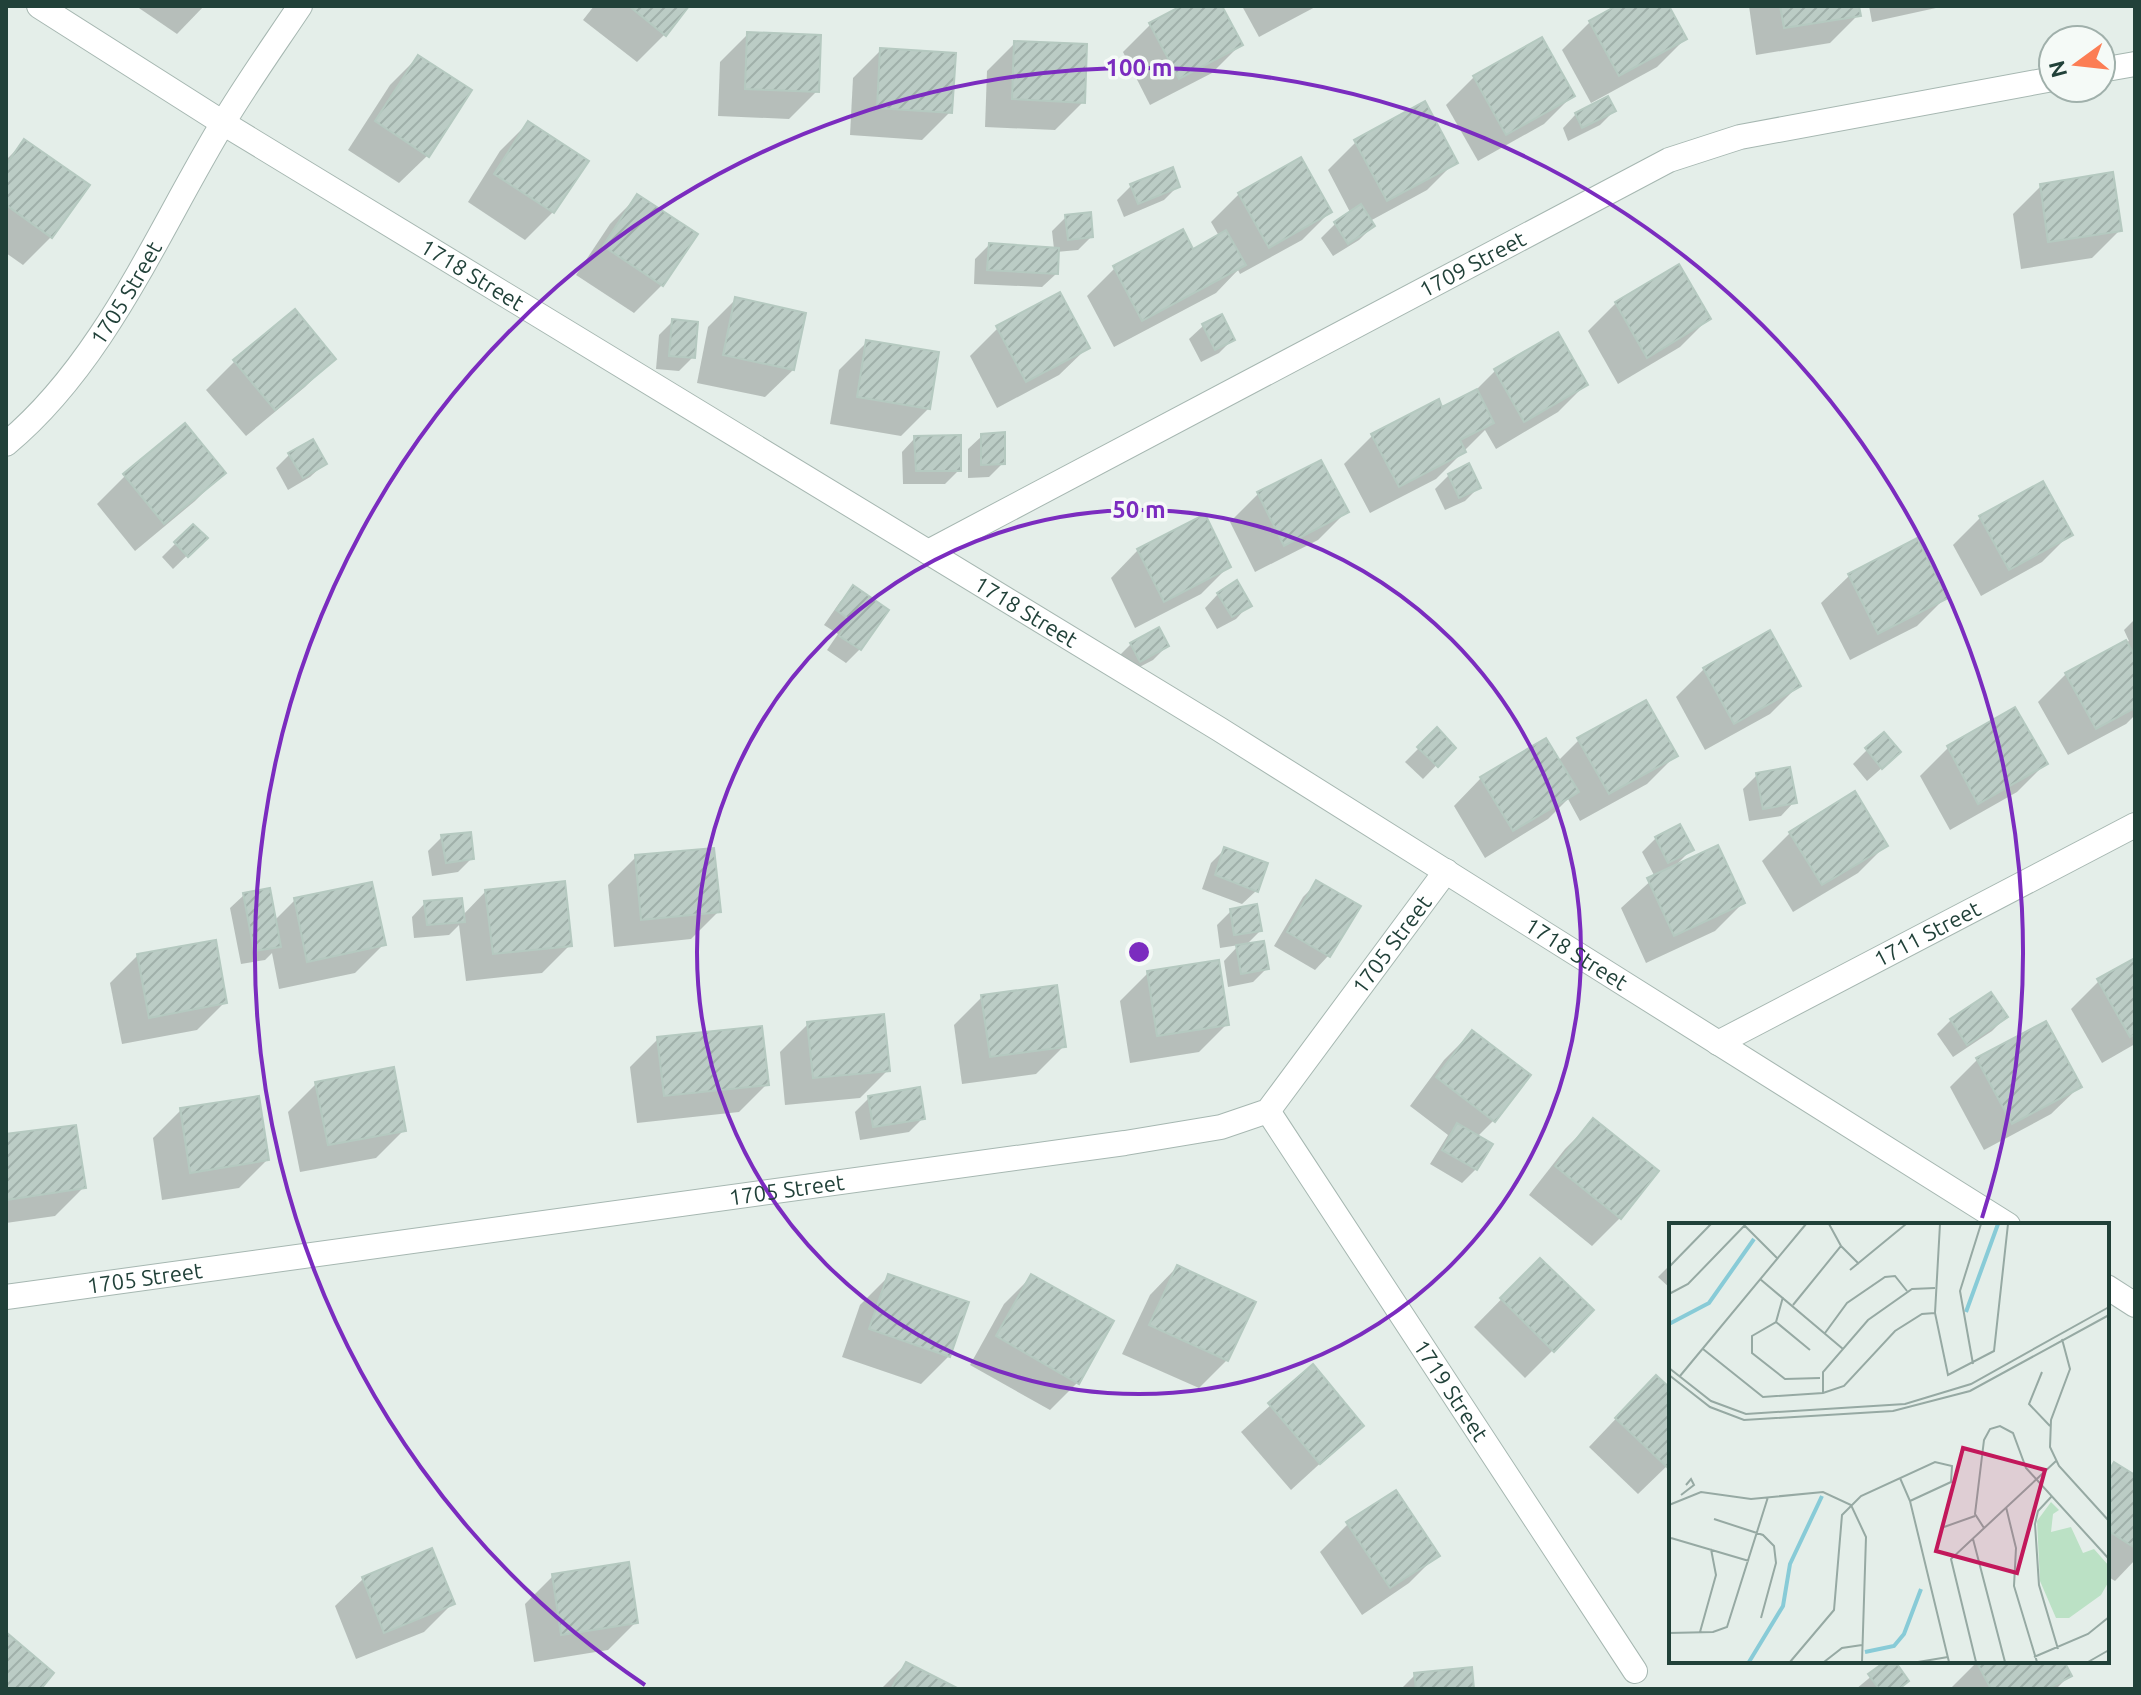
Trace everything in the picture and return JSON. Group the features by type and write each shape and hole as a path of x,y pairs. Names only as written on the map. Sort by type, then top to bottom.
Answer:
{"street":[{"name":"1718 Street","path":"39,6 223,123 1446,871 2005,1223"},
{"name":"1705 Street","path":"6,444 28,426 76,368 135,283 223,123 300,6"},
{"name":"1709 Street","path":"928,552 1669,160 1740,137 2037,82"},
{"name":"1711 Street","path":"1718,1043 2135,825"},
{"name":"1705 Street","path":"6,1297 1125,1143 1221,1127 1268,1111 1446,871"},
{"name":"1719 Street","path":"1268,1111 1635,1671"},
{"path":"2109,1288 2135,1305"}],"building":[{"path":"629,6 689,6 666,36"},
{"path":"1181,6 1222,6 1243,45 1179,79 1149,23"},
{"path":"1616,6 1669,6 1687,39 1619,76 1589,21"},
{"path":"1780,6 1859,6 1861,16 1784,28"},
{"path":"747,32 821,35 819,92 745,89"},
{"path":"1542,37 1575,96 1506,135 1473,76"},
{"path":"1014,41 1087,44 1085,103 1012,99"},
{"path":"880,48 956,53 952,113 877,108"},
{"path":"418,55 472,90 429,157 375,121"},
{"path":"1608,96 1616,111 1582,128 1575,113"},
{"path":"1425,101 1458,163 1387,201 1354,140"},
{"path":"528,121 589,161 554,213 494,174"},
{"path":"24,139 90,185 52,238 6,205 6,165"},
{"path":"1301,157 1332,212 1269,248 1238,193"},
{"path":"1173,167 1180,187 1138,204 1130,184"},
{"path":"2113,172 2122,231 2048,242 2040,184"},
{"path":"637,194 698,234 663,286 603,246"},
{"path":"1361,204 1375,226 1348,244 1334,222"},
{"path":"1091,212 1093,237 1068,240 1065,215"},
{"path":"1183,229 1193,249 1226,230 1246,265 1142,321 1113,266"},
{"path":"989,243 1059,248 1058,274 987,270"},
{"path":"1679,264 1711,319 1647,358 1615,302"},
{"path":"1060,292 1090,348 1026,382 996,326"},
{"path":"735,297 806,313 794,370 723,355"},
{"path":"295,309 336,359 275,410 233,360"},
{"path":"1222,314 1235,340 1215,350 1202,324"},
{"path":"672,319 698,322 695,358 669,356"},
{"path":"1558,332 1588,385 1524,422 1494,369"},
{"path":"866,340 939,352 930,409 857,397"},
{"path":"1477,389 1494,423 1460,440 1466,452 1399,487 1371,434 1439,399 1442,407"},
{"path":"185,423 226,473 164,524 123,474"},
{"path":"1005,432 1005,464 981,465 981,434"},
{"path":"961,435 961,471 916,471 914,436"},
{"path":"313,439 327,464 303,478 288,453"},
{"path":"1321,460 1349,512 1284,546 1257,492"},
{"path":"1469,463 1481,488 1459,498 1448,474"},
{"path":"2043,481 2073,535 2009,570 1979,516"},
{"path":"1205,514 1231,567 1164,602 1137,549"},
{"path":"193,524 208,538 188,557 174,542"},
{"path":"1917,538 1948,598 1878,634 1848,574"},
{"path":"1237,580 1252,606 1232,617 1217,593"},
{"path":"853,585 889,610 861,650 839,636 850,620 836,610"},
{"path":"1159,627 1169,646 1140,662 1130,643"},
{"path":"1770,630 1801,686 1734,724 1703,668"},
{"path":"2126,640 2135,656 2135,708 2096,729 2065,673"},
{"path":"1646,700 1678,756 1609,794 1577,738"},
{"path":"2015,707 2048,764 1978,804 1947,746"},
{"path":"1437,727 1456,748 1438,767 1417,747"},
{"path":"1884,732 1901,752 1882,769 1865,748"},
{"path":"1546,738 1579,792 1513,831 1480,777"},
{"path":"1790,767 1797,803 1763,809 1756,773"},
{"path":"1855,791 1888,846 1822,885 1789,832"},
{"path":"1680,824 1694,850 1668,863 1655,837"},
{"path":"471,832 474,859 446,863 441,835"},
{"path":"1718,845 1745,903 1674,936 1647,878"},
{"path":"1224,847 1268,863 1258,892 1215,875"},
{"path":"714,848 721,912 641,920 635,855"},
{"path":"1316,880 1361,906 1330,957 1287,932"},
{"path":"565,881 572,946 493,954 485,890"},
{"path":"372,882 386,945 307,962 294,898"},
{"path":"270,888 281,947 254,951 243,893"},
{"path":"462,898 465,922 427,925 424,901"},
{"path":"1257,904 1262,931 1234,935 1230,909"},
{"path":"216,940 227,1003 149,1018 137,954"},
{"path":"1264,941 1269,969 1241,974 1236,945"},
{"path":"2135,958 2135,1034 2130,1037 2097,979"},
{"path":"1219,960 1229,1025 1157,1036 1147,971"},
{"path":"1057,985 1066,1047 990,1057 981,995"},
{"path":"1991,992 2008,1017 1967,1045 1950,1019"},
{"path":"884,1014 890,1071 813,1078 807,1022"},
{"path":"2046,1021 2082,1087 2012,1124 1976,1058"},
{"path":"762,1026 769,1085 664,1096 657,1037"},
{"path":"1472,1030 1531,1075 1495,1122 1436,1077"},
{"path":"394,1067 406,1131 328,1145 315,1082"},
{"path":"920,1087 925,1119 873,1127 868,1096"},
{"path":"259,1096 269,1160 190,1173 180,1108"},
{"path":"1593,1118 1659,1171 1621,1219 1555,1166"},
{"path":"1457,1123 1493,1144 1477,1170 1442,1150"},
{"path":"76,1125 86,1188 6,1200 6,1134"},
{"path":"1540,1258 1594,1310 1554,1352 1500,1298"},
{"path":"1177,1265 1256,1302 1228,1361 1149,1325"},
{"path":"888,1274 969,1302 950,1357 869,1329"},
{"path":"1031,1274 1114,1321 1079,1384 996,1336"},
{"path":"1313,1364 1364,1426 1320,1464 1268,1403"},
{"path":"1656,1375 1669,1387 1668,1468 1615,1418"},
{"path":"2114,1462 2135,1475 2135,1548 2109,1531 2109,1471"},
{"path":"1396,1490 1440,1556 1390,1588 1346,1522"},
{"path":"432,1548 455,1604 384,1633 362,1577"},
{"path":"629,1562 638,1623 561,1635 552,1574"},
{"path":"6,1632 54,1673 41,1689 6,1689"},
{"path":"906,1662 959,1689 891,1689"},
{"path":"1883,1663 1896,1663 1909,1681 1899,1689 1879,1689 1868,1674"},
{"path":"1977,1663 2065,1663 2072,1676 2047,1689 1991,1689"},
{"path":"1472,1667 1474,1689 1416,1689 1414,1673"}]}
